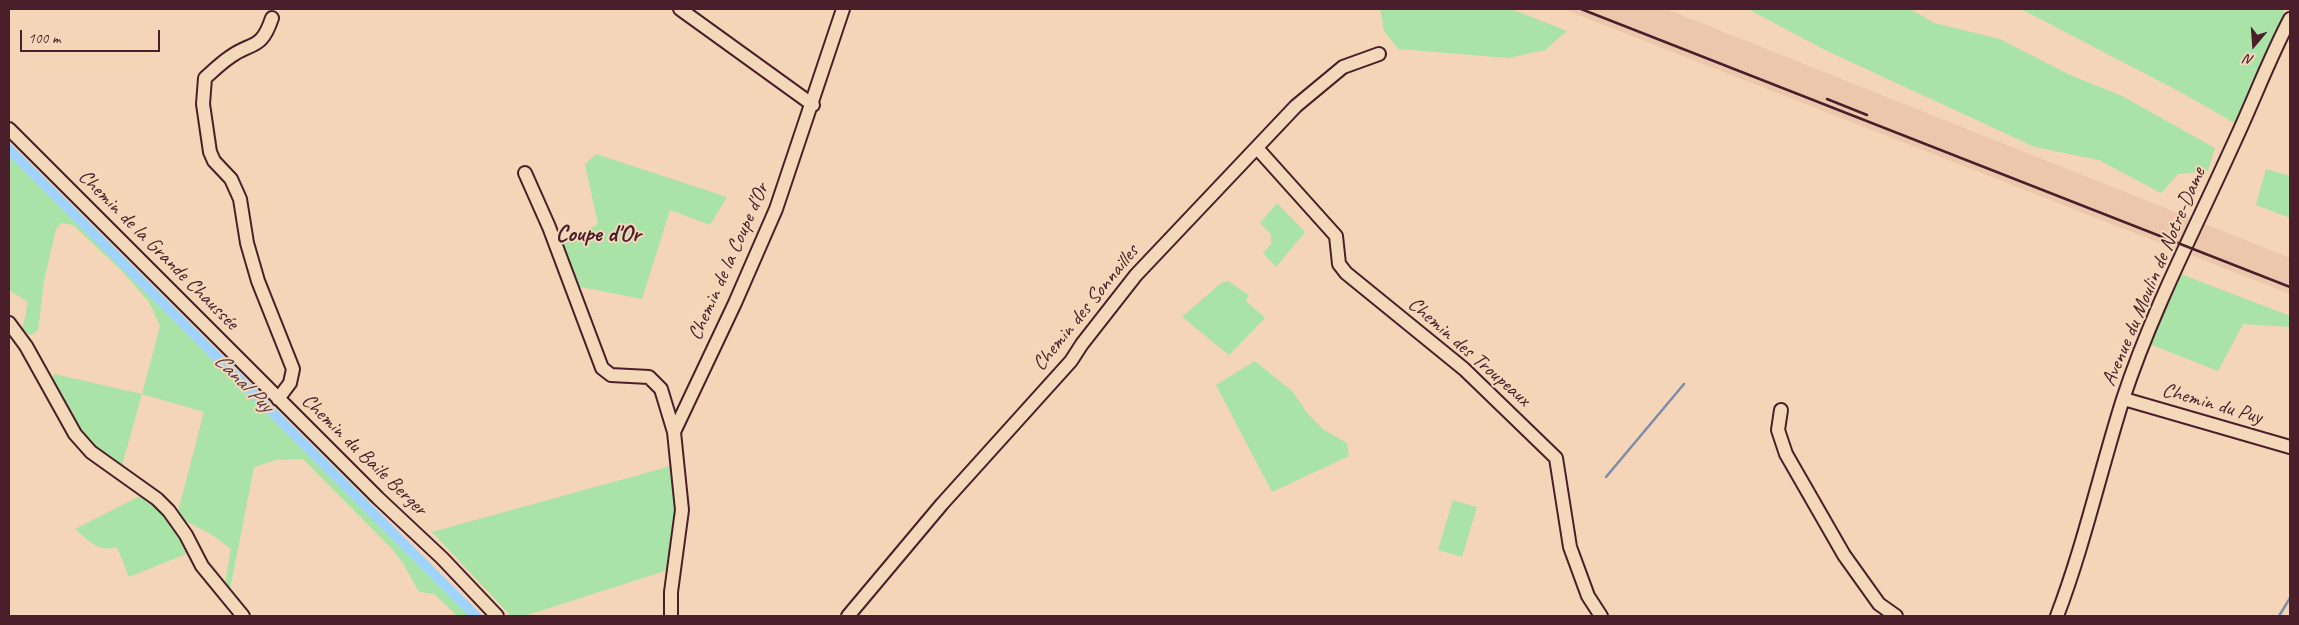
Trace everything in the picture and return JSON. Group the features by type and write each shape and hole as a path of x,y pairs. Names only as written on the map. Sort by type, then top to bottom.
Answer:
{"street":[{"path":"680,9 813,105"},
{"name":"Chemin de la Coupe d'Or","path":"674,432 735,303 776,209 813,105 844,9"},
{"name":"Chemin du Baile Berger","path":"272,18 260,41 231,56 205,78 203,104 210,152 214,161 231,179 240,199 247,243 258,281 293,369 290,383 278,399 442,558 497,616"},
{"name":"Avenue du Moulin de Notre-Dame","path":"2057,616 2084,538 2124,399 2154,317 2237,136 2272,53 2290,19"},
{"name":"Chemin des Sonnailles","path":"848,616 942,504 1072,361 1082,344 1136,275 1296,106 1332,74 1343,67 1379,54"},
{"name":"Chemin de la Grande Chaussée","path":"9,129 278,399"},
{"name":"Chemin des Troupeaux","path":"1257,148 1336,236 1340,264 1346,273 1464,369 1556,458 1570,547 1588,596 1601,616"},
{"path":"524,173 549,227 602,368 611,375 649,376 661,389 674,432 682,510 671,592 671,616"},
{"path":"9,324 26,346 75,434 91,452 157,499 169,511 186,535 202,566 242,616"},
{"name":"Chemin du Puy","path":"2124,399 2290,446"},
{"path":"1781,410 1778,430 1786,454 1844,555 1879,604 1896,616"}],"shaded area":[{"path":"1563,9 1666,9 2290,258 2290,294"}],"green space":[{"path":"1380,9 1511,9 1567,31 1545,50 1508,58 1398,49 1384,31"},
{"path":"1748,9 1910,9 1934,23 2000,39 2068,74 2122,96 2215,148 2208,171 2178,174 2161,193 2099,160 2035,147 1827,51"},
{"path":"2021,9 2283,9 2285,16 2236,124 2186,95"},
{"path":"9,153 474,616 457,616 434,594 419,592 404,565 392,549 303,459 276,460 254,467 230,589 224,588 231,549 211,534 177,515 204,412 142,394 160,326 149,302 121,270 73,225 61,223 56,229 44,281 38,331 31,335 22,331 28,302 9,290"},
{"path":"596,154 727,197 710,225 670,210 642,299 575,286 561,245 598,224 585,164"},
{"path":"2266,169 2290,176 2290,218 2256,205"},
{"path":"1277,203 1305,232 1276,267 1263,253 1271,244 1271,234 1260,223"},
{"path":"2181,274 2290,316 2290,327 2243,324 2218,371 2149,344"},
{"path":"1228,281 1249,295 1246,301 1265,318 1229,355 1182,317 1221,283"},
{"path":"1255,361 1293,392 1308,414 1324,430 1347,443 1349,456 1272,492 1216,385"},
{"path":"54,374 142,394 121,469 85,441 52,386"},
{"path":"671,466 678,508 668,570 524,616 511,616 432,532"},
{"path":"144,494 172,522 186,554 129,577 117,547 105,548 94,545 75,529"},
{"path":"1453,500 1477,507 1462,557 1438,550"}],"waterway":[{"name":"Canal Puy","path":"9,149 476,616"},
{"path":"1606,477 1684,384"},
{"path":"2279,616 2290,598"}],"railway":[{"path":"1581,9 2290,287"},
{"path":"1827,99 1867,115"}],"district":[{"name":"Coupe d'Or","path":"598,235"}]}
